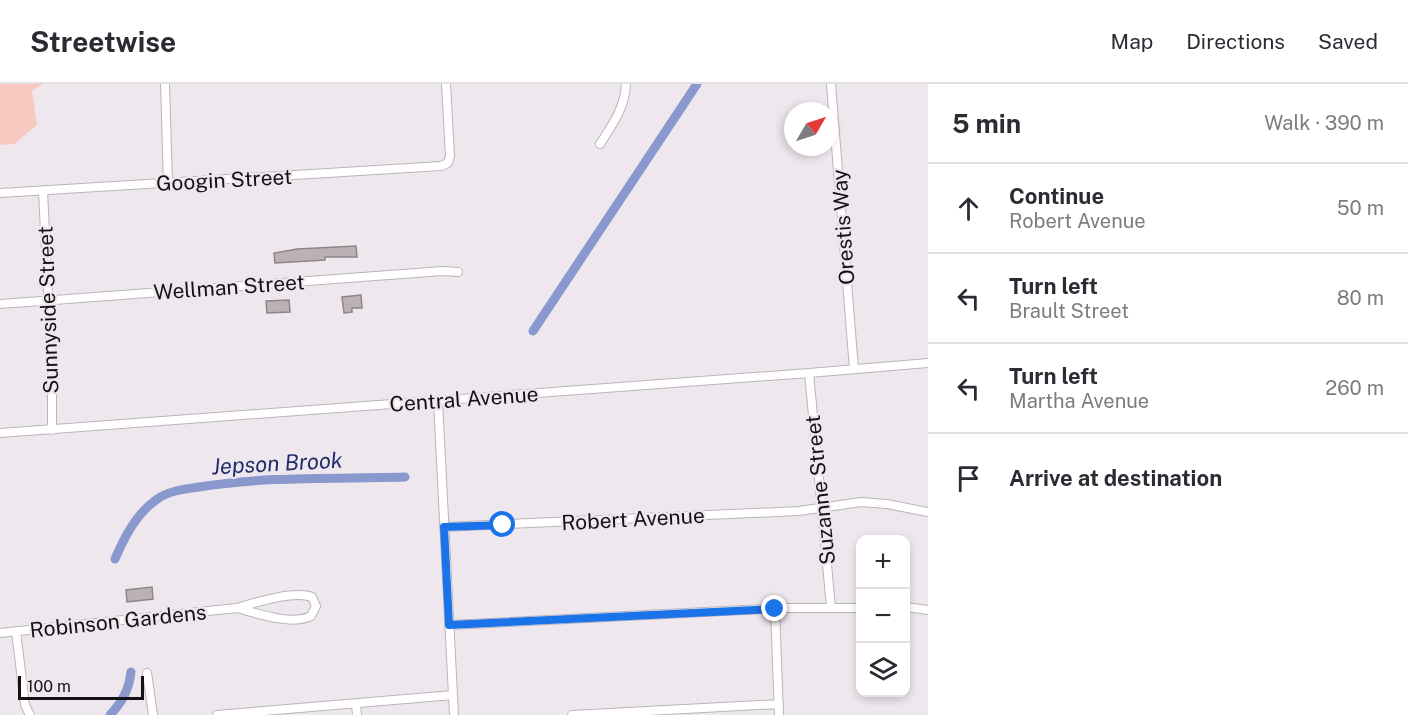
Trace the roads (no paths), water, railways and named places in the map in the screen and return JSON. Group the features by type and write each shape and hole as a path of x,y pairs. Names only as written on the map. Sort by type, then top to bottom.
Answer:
{"street":[{"path":"165,84 168,183"},
{"name":"Googin Street","path":"0,193 441,166 448,163 450,156 446,84"},
{"path":"600,144 619,113 626,84"},
{"name":"Orestis Way","path":"831,84 854,369"},
{"name":"Sunnyside Street","path":"43,191 52,430"},
{"name":"Wellman Street","path":"0,304 443,271 458,272"},
{"name":"Central Avenue","path":"0,433 928,363"},
{"name":"Suzanne Street","path":"808,373 831,607"},
{"path":"438,401 454,715"},
{"name":"Robert Avenue","path":"444,527 799,511 861,502 887,504 928,512"},
{"name":"Robinson Gardens","path":"0,633 237,608 298,594 312,597 316,606 311,616 295,620 237,608"},
{"path":"449,625 775,609 856,608"},
{"path":"910,608 928,610"},
{"path":"775,609 779,715"},
{"path":"16,631 25,705 30,715"},
{"path":"147,673 153,715"},
{"path":"217,715 453,695"},
{"path":"356,704 357,715"},
{"path":"572,715 779,704"}],"waterway":[{"name":"Jepson Brook","path":"533,331 697,84"},
{"name":"Jepson Brook","path":"115,559 142,512 160,497 171,492 250,481 405,477"},
{"name":"Jepson Brook","path":"110,715 124,695 131,672"}]}
